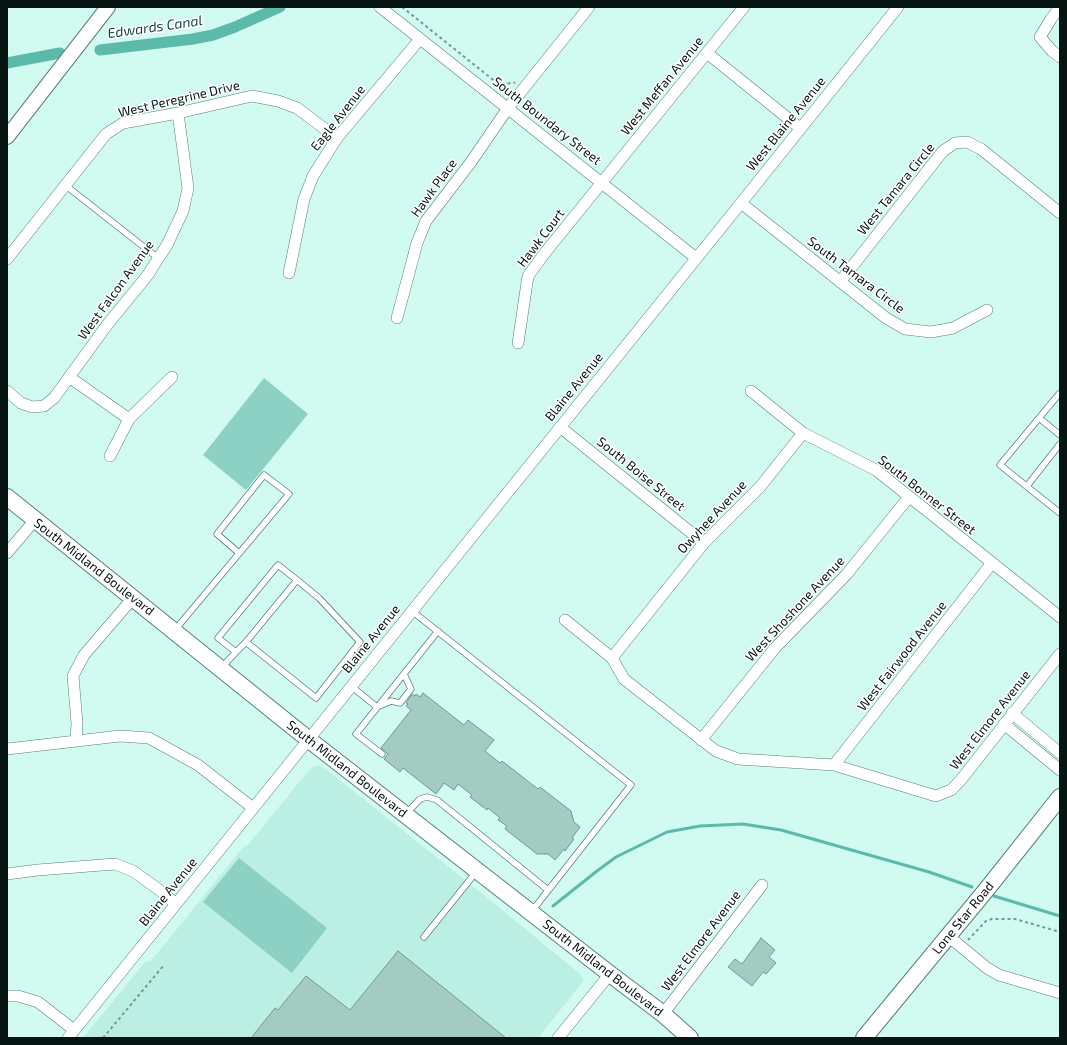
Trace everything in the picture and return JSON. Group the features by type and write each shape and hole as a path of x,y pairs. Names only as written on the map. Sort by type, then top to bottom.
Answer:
{"main road":[{"name":"South Midland Boulevard","path":"7,497 308,739 663,1014 690,1038"},
{"name":"Lone Star Road","path":"864,1038 1060,797"}],"street":[{"path":"7,137 108,7"},
{"name":"South Boundary Street","path":"380,7 696,258"},
{"name":"Hawk Place","path":"398,318 416,243 426,221 471,162 508,108 589,7"},
{"name":"West Meffan Avenue","path":"603,183 744,7"},
{"name":"West Blaine Avenue","path":"696,258 898,7"},
{"path":"1060,7 1040,37 1052,51 1060,57"},
{"name":"Eagle Avenue","path":"289,272 304,199 312,176 337,138 420,39"},
{"path":"707,53 800,128"},
{"name":"West Peregrine Drive","path":"7,259 106,134 123,123 178,113 252,96 278,101 297,108 337,138"},
{"name":"West Falcon Avenue","path":"7,390 21,403 32,407 44,406 54,398 107,325 147,276 167,245 183,211 188,188 178,113"},
{"name":"West Tamara Circle","path":"840,282 943,152 955,143 967,142 981,149 1060,213"},
{"name":"Hawk Court","path":"518,343 528,276 544,254 603,183"},
{"name":"South Tamara Circle","path":"741,203 886,318 906,329 930,332 953,328 987,310"},
{"name":"Blaine Avenue","path":"71,1034 696,258"},
{"path":"69,377 129,419"},
{"path":"110,456 129,419 172,377"},
{"name":"South Bonner Street","path":"751,391 803,433 876,470 1060,617"},
{"name":"South Boise Street","path":"560,427 704,543"},
{"name":"Owyhee Avenue","path":"612,658 704,543 760,487 803,433"},
{"name":"West Shoshone Avenue","path":"701,740 775,648 846,575 909,497"},
{"path":"7,553 35,520"},
{"name":"West Fairwood Avenue","path":"834,766 992,563"},
{"path":"76,741 77,723 73,676 84,655 133,598"},
{"path":"565,620 612,658 624,678 716,751 738,758 834,766"},
{"name":"West Elmore Avenue","path":"834,766 936,796 951,790 960,781 1012,713 1060,654"},
{"path":"1012,713 1060,754"},
{"path":"1004,724 1060,770"},
{"path":"7,749 120,736 149,738 198,766 253,808"},
{"path":"7,874 115,864 133,871 176,904"},
{"name":"West Elmore Avenue","path":"663,1014 762,885"},
{"path":"948,936 987,968 999,975 1060,993"},
{"path":"558,1038 610,974"},
{"path":"7,996 18,996 38,1002 71,1034"}],"lane":[{"path":"65,185 158,258"},
{"path":"1059,394 1000,465 1060,513"},
{"path":"1039,418 1060,435"},
{"path":"1027,486 1060,444"},
{"path":"174,631 289,494 264,475 216,534 239,553"},
{"path":"236,652 218,638 278,565 319,598 360,642 316,698 246,642"},
{"path":"221,669 246,642 297,580"},
{"path":"412,611 631,785 531,913"},
{"path":"382,754 356,734 438,631"},
{"path":"377,707 391,701 400,703 411,688 404,674"},
{"path":"351,686 377,707"},
{"path":"405,815 420,799 427,797 437,800 548,890"},
{"path":"424,937 477,871"}],"path":[{"path":"402,7 492,78 502,84 514,83 518,79"},
{"path":"968,940 986,921 992,919 1016,919 1060,932"},
{"path":"103,1038 164,965"}],"shaded area":[{"path":"264,378 308,414 246,490 203,455"},
{"path":"318,765 327,770 484,895 580,974 583,981 538,1038 83,1038 145,962 151,961 245,845 247,846 311,768"},
{"path":"239,858 327,928 292,973 203,902"}],"building":[{"path":"423,693 464,725 468,720 494,740 485,751 500,763 502,761 538,789 540,787 571,811 574,822 580,827 572,838 574,839 565,851 564,849 555,860 548,854 537,854 505,829 507,826 498,820 500,818 488,808 487,810 470,797 472,795 458,784 454,790 444,783 436,794 403,768 400,772 384,759 388,754 381,748 411,710 406,706 408,704 406,703 412,694 415,696 416,694 420,697"},
{"path":"761,938 775,950 769,957 776,963 766,974 763,972 752,986 728,967 735,959 742,964"},
{"path":"398,951 506,1038 251,1038 275,1008 278,1010 306,976 350,1010"}],"waterway":[{"name":"Edwards Canal","path":"100,50 193,39 213,35 280,7"},
{"name":"Edwards Canal","path":"7,63 60,53"},
{"path":"553,906 616,857 667,832 700,826 743,824 781,830 929,872 972,887"},
{"path":"994,896 1060,916"}]}
